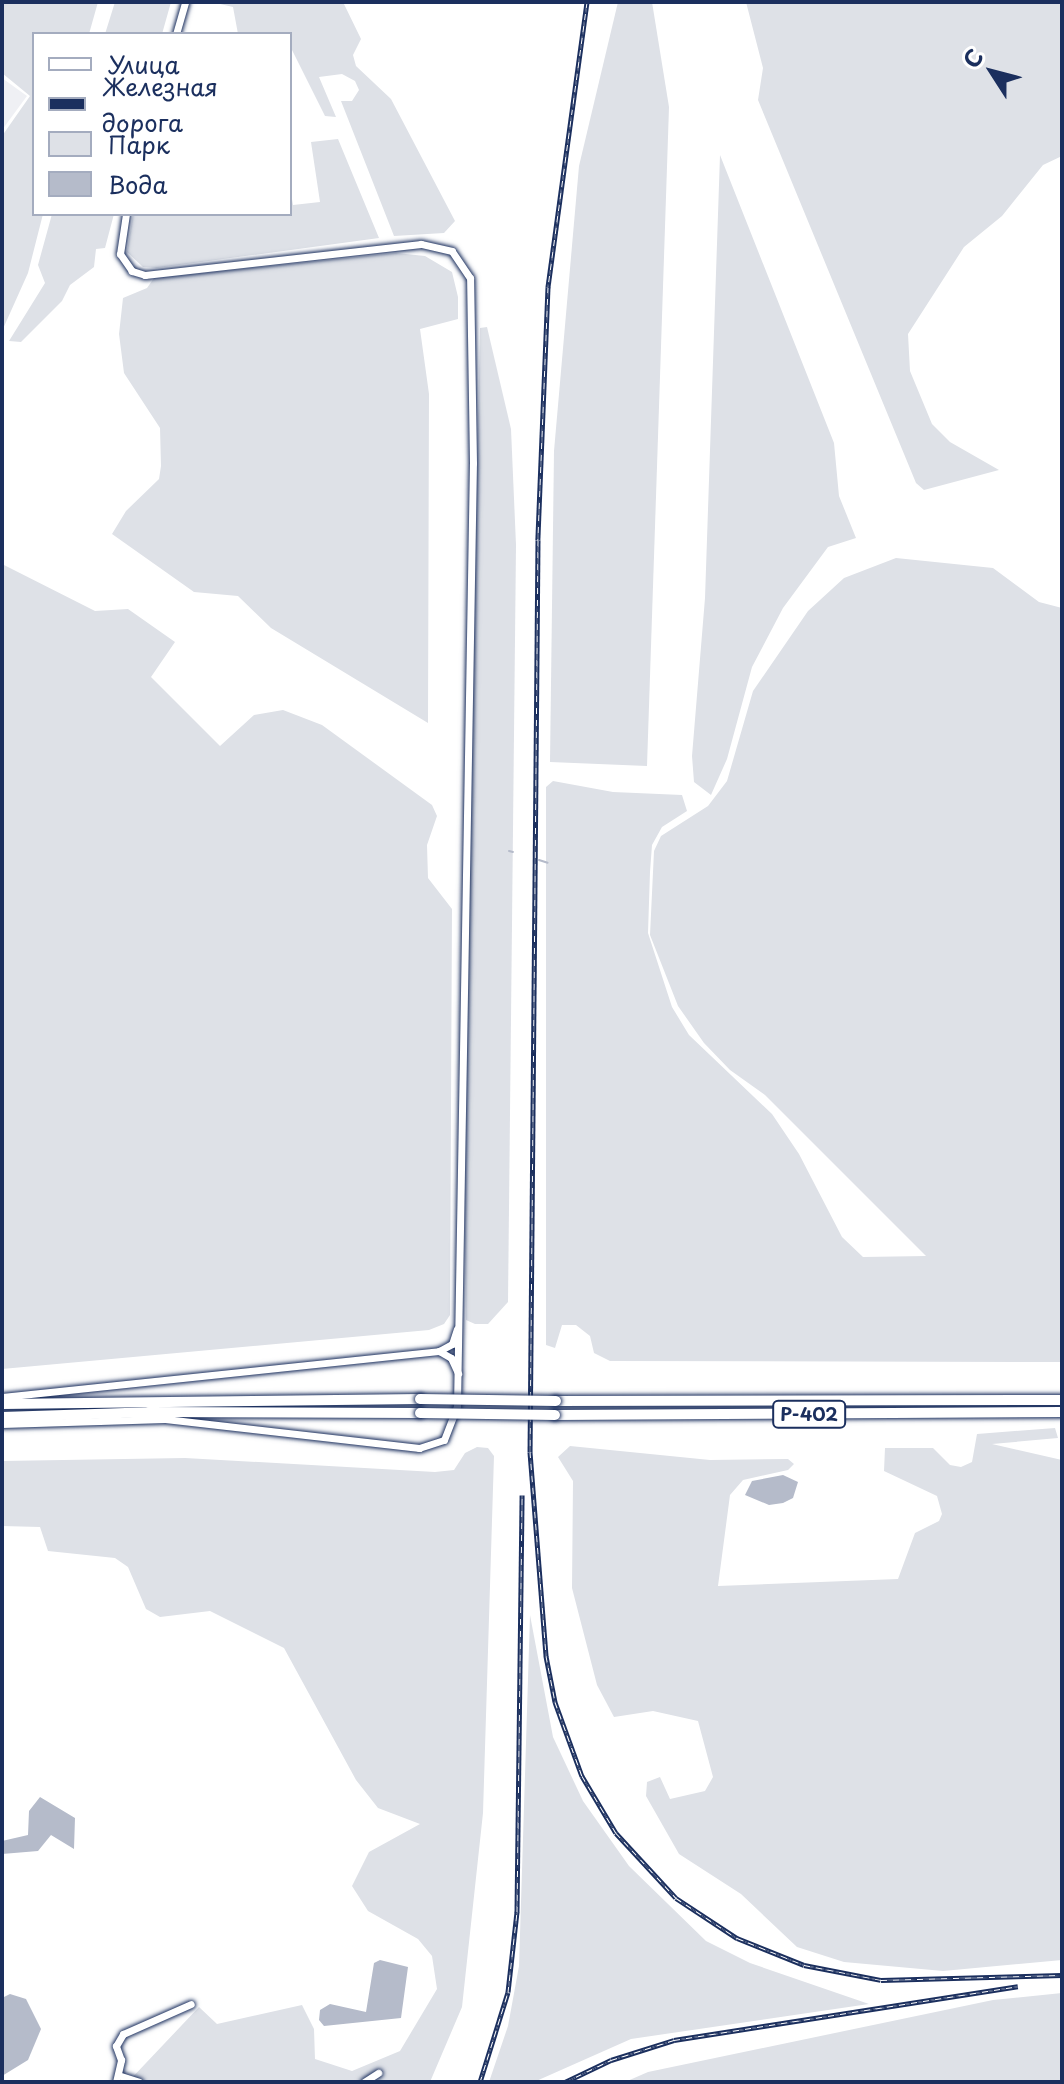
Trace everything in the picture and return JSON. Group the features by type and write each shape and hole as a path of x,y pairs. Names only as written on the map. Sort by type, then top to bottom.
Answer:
{"main road":[{"name":"Р-402","path":"2,1404 420,1399 1062,1400"},
{"name":"Р-402","path":"2,1417 149,1412 555,1415 1062,1412"}],"street":[{"path":"177,32 185,2"},
{"path":"2,1424 165,1419 428,1447 450,1432 459,1386 473,448 470,278 458,256 431,244 145,275 132,271 120,254 126,216"},
{"path":"2,1397 128,1388 439,1351 455,1338 460,1298"},
{"path":"439,1351 453,1362 459,1386"},
{"path":"139,2082 119,2079 116,2046 123,2034 191,2004"},
{"path":"364,2082 378,2073"}],"shaded area":[{"path":"2,78 27,96 2,130"}],"green space":[{"path":"2,2 98,2 90,32 32,32 32,216 42,216 28,273 2,331 2,136 30,96 2,73"},
{"path":"115,2 171,2 163,32 106,32"},
{"path":"343,2 361,39 353,55 356,66 391,99 455,221 444,233 394,236 341,101 352,101 359,90 355,81 342,74 319,77 336,117 325,116 292,50 292,32 238,32 233,7 216,3"},
{"path":"618,2 652,2 669,107 647,766 550,762 554,451 579,166"},
{"path":"746,2 1062,2 1062,156 1043,165 1002,216 964,247 908,334 910,371 932,424 950,442 999,470 924,490 916,483 758,100 763,68"},
{"path":"338,139 379,238 157,268 143,267 127,252 133,216 292,216 292,199 293,205 320,202 311,142"},
{"path":"720,155 834,443 839,496 856,538 828,547 783,608 752,667 727,759 711,795 694,782 692,756 705,598"},
{"path":"51,216 113,216 105,248 96,249 94,267 70,285 62,301 21,342 9,341 45,283 38,265"},
{"path":"396,253 425,256 452,272 458,297 458,319 420,329 429,394 428,723 271,628 238,596 194,592 112,534 126,511 159,479 161,466 160,428 124,373 119,334 123,298 147,288 154,278"},
{"path":"487,327 511,429 516,545 508,1302 488,1324 475,1324 466,1320 464,1146 480,328"},
{"path":"896,558 993,568 1039,602 1062,608 1062,1362 610,1361 594,1353 590,1336 576,1325 562,1325 555,1348 546,1345 546,787 553,781 613,792 682,795 687,811 662,827 652,845 650,872 648,933 672,1007 689,1035 772,1114 799,1154 842,1237 863,1257 926,1256 765,1095 730,1070 704,1043 678,1006 650,935 654,851 661,836 708,806 727,781 753,691 808,611 844,578"},
{"path":"2,564 95,611 128,609 175,642 151,677 220,746 254,715 283,710 322,725 432,805 437,816 427,845 428,878 452,909 450,1315 444,1324 429,1330 2,1369"},
{"path":"1055,1428 1058,1438 992,1444 1062,1460 1062,1960 943,1971 844,1962 797,1947 741,1894 679,1854 646,1796 647,1782 660,1777 670,1799 705,1791 713,1777 698,1721 653,1711 614,1717 597,1685 572,1588 573,1481 558,1457 570,1446 710,1460 788,1459 794,1464 788,1470 743,1480 730,1495 718,1586 898,1579 915,1533 939,1521 942,1514 937,1496 884,1471 885,1448 933,1448 950,1465 961,1467 972,1462 977,1434"},
{"path":"477,1447 488,1448 494,1456 483,1813 462,2007 430,2082 128,2082 199,2007 217,2024 302,2005 314,2029 315,2059 352,2071 400,2051 437,1989 432,1956 418,1939 368,1911 352,1886 369,1852 420,1824 378,1808 356,1780 284,1648 210,1611 160,1617 146,1609 128,1567 115,1558 48,1551 40,1527 2,1526 2,1461 185,1458 435,1472 454,1470 465,1453"},
{"path":"530,1615 553,1737 583,1801 629,1866 706,1941 750,1963 869,2004 631,2039 534,2082 489,2082 508,2026 519,1966"},
{"path":"1062,1993 1062,2082 625,2082 648,2072 993,2000"}],"water":[{"path":"783,1475 798,1482 793,1498 769,1505 745,1495 752,1481"},
{"path":"40,1797 75,1818 74,1849 51,1835 38,1851 2,1854 2,1841 28,1835 29,1811"},
{"path":"380,1960 408,1967 401,2018 324,2026 319,2020 320,2010 330,2004 366,2012 374,1963"},
{"path":"10,1994 26,1999 41,2029 28,2060 2,2076 2,1998"}],"waterway":[{"path":"509,851 513,852"},
{"path":"539,860 548,863"}],"railway":[{"path":"587,2 548,287 538,540 530,1452 546,1656 555,1702 582,1776 616,1833 676,1898 737,1938 804,1965 881,1980 1062,1975"},
{"path":"480,2082 508,1992 517,1912 522,1495"},
{"path":"565,2082 611,2060 674,2040 1018,1986"}]}
